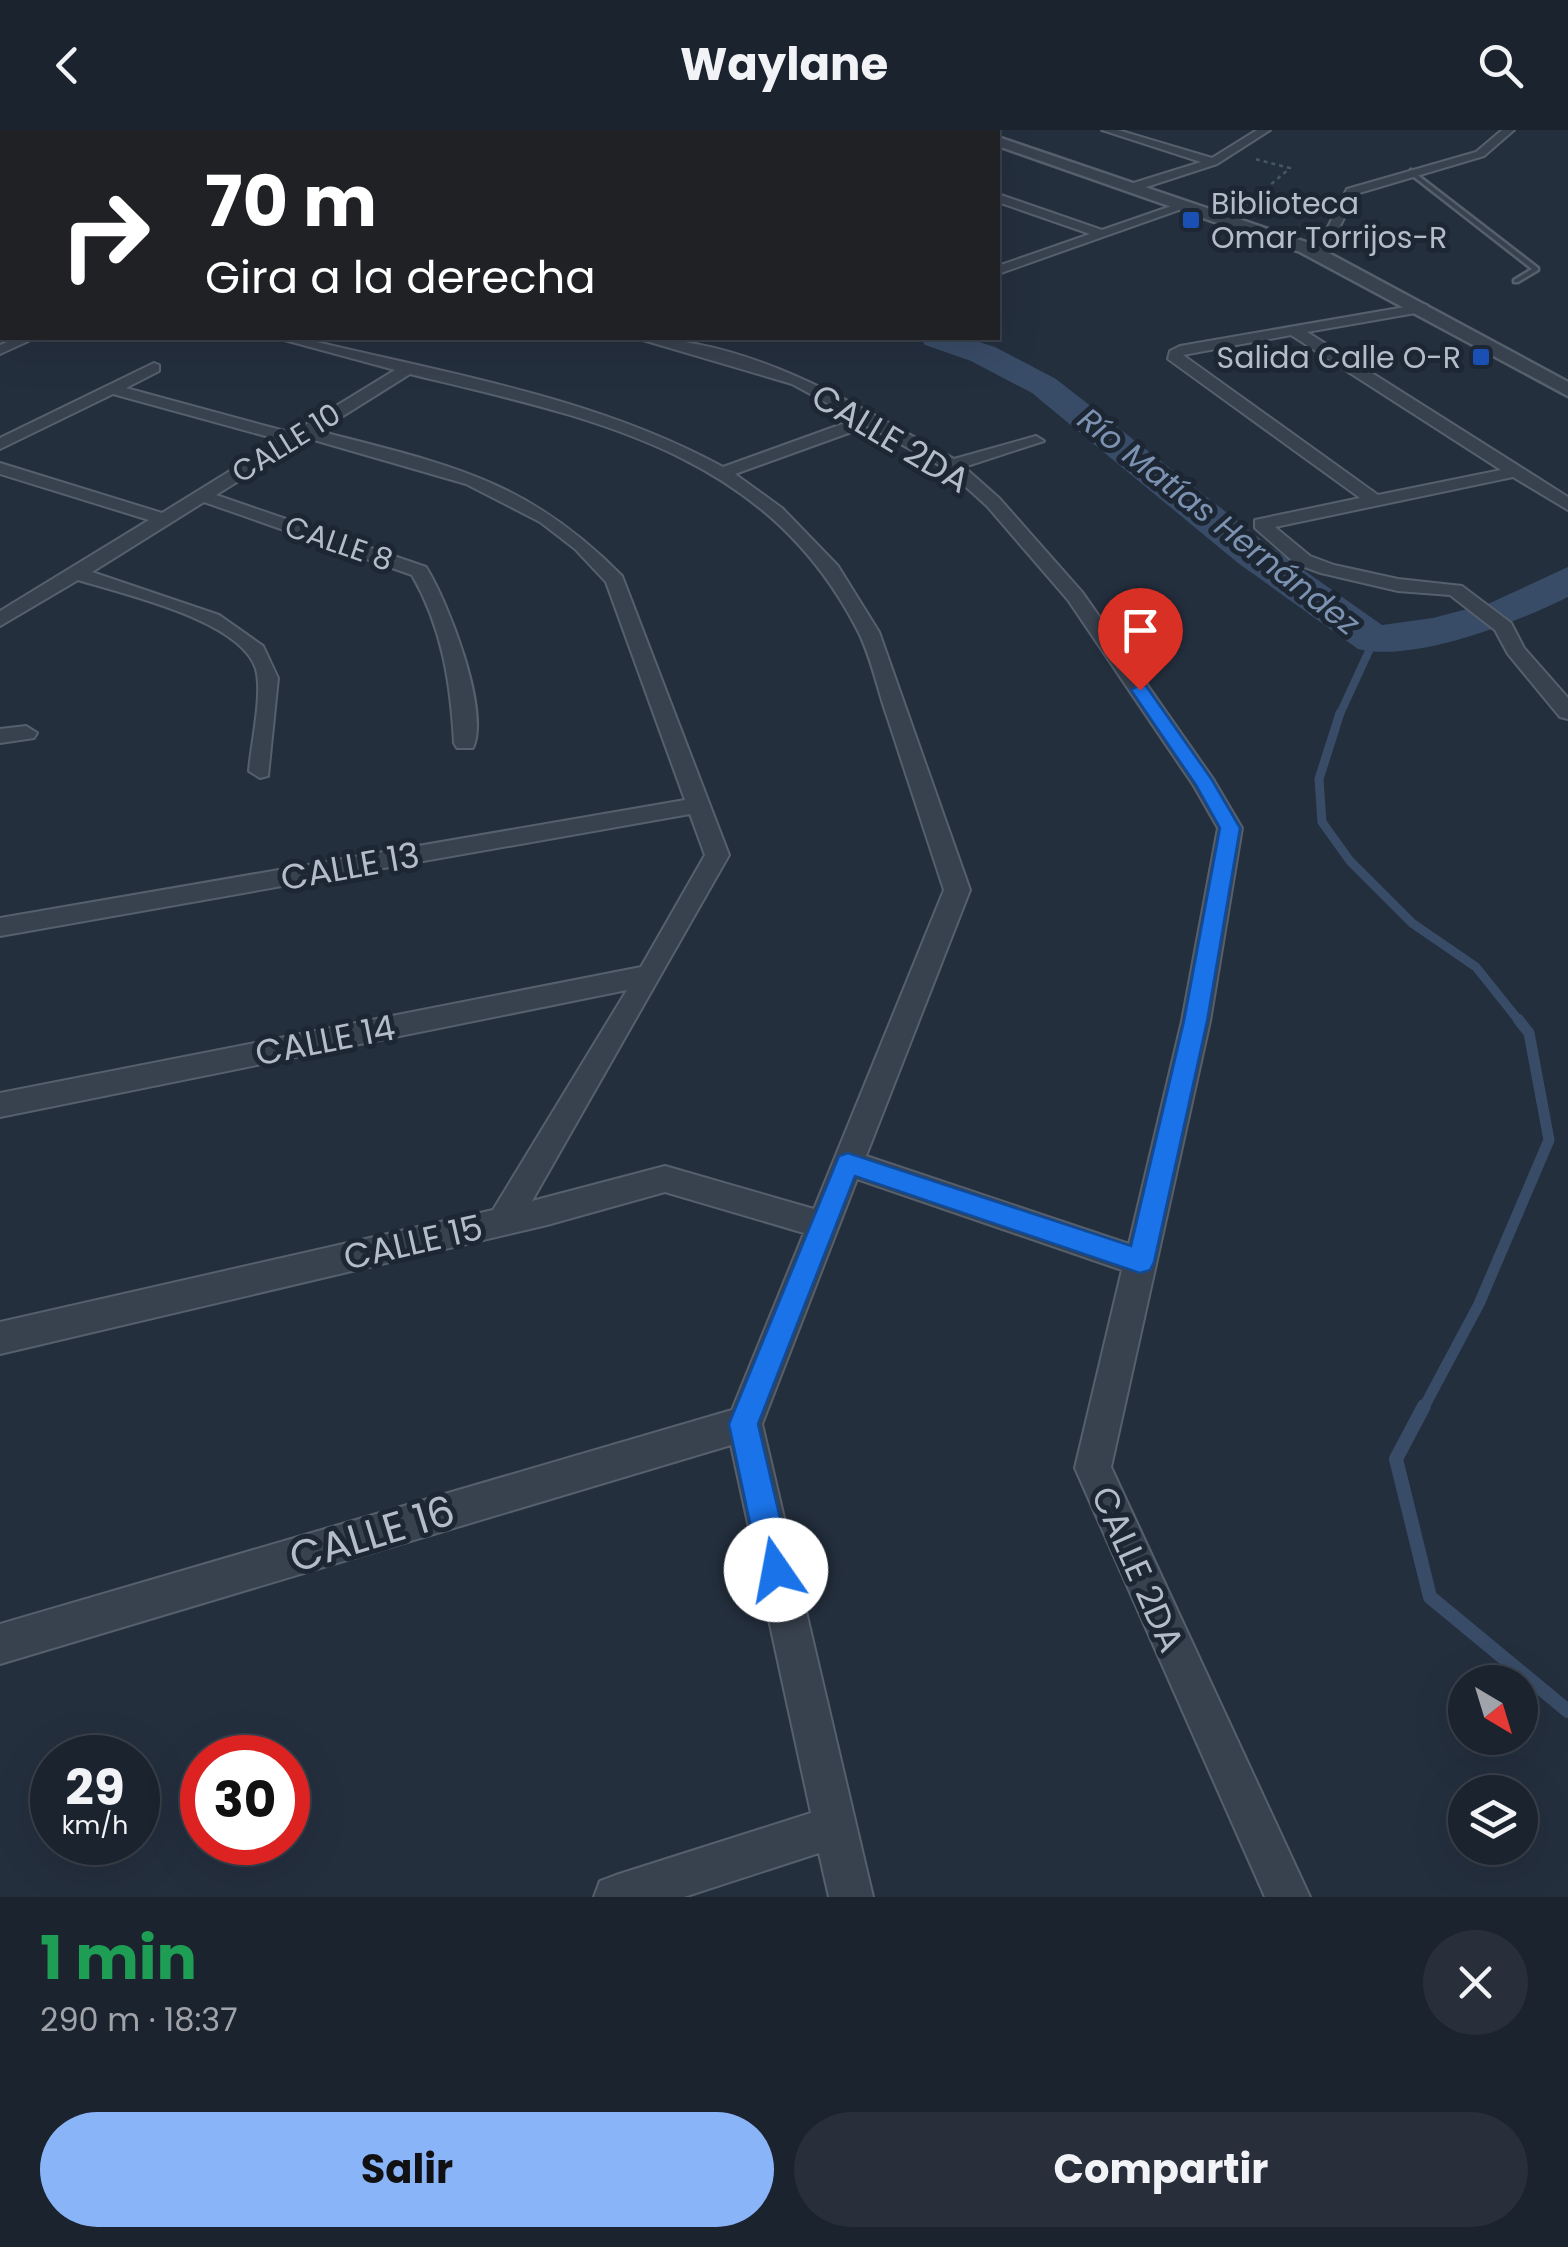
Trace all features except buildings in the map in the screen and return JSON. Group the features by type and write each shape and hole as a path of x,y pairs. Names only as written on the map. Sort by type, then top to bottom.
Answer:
{"street":[{"path":"1107,130 1214,162"},
{"path":"1130,188 1214,162 1265,130"},
{"path":"1306,248 1326,240 1342,217 1351,192 1480,154 1508,130"},
{"path":"1000,142 1306,248 1568,390"},
{"path":"1000,199 1102,234"},
{"path":"1000,269 1184,206"},
{"path":"1375,501 1176,360 1175,354 1180,350 1422,308"},
{"path":"1296,332 1568,505"},
{"path":"0,350 23,340"},
{"path":"292,340 598,416 666,443 722,472 776,512 831,570 869,632 957,890 744,1424 852,1897"},
{"path":"340,352 362,340"},
{"name":"CALLE 2DA","path":"652,340 707,352 797,381 872,418 952,465 993,502 1075,596 1205,784 1230,828 1196,1021 1093,1468 1288,1897"},
{"path":"0,444 154,368"},
{"name":"CALLE 10","path":"0,620 409,368"},
{"path":"112,388 477,480 525,501 587,547 614,580 717,855 503,1221"},
{"path":"722,472 872,418"},
{"path":"952,465 1036,441"},
{"path":"0,468 163,519"},
{"path":"1514,472 1262,524 1303,560 1398,585 1455,590 1505,630 1515,650 1568,712"},
{"name":"CALLE 8","path":"200,496 419,570 438,599 462,676 466,743"},
{"path":"76,573 213,620 246,639 266,669 260,771"},
{"path":"0,736 26,733"},
{"name":"CALLE 13","path":"0,927 700,805"},
{"name":"CALLE 14","path":"0,1105 650,975"},
{"path":"848,1163 1140,1262"},
{"name":"CALLE 15","path":"0,1338 503,1221 666,1178 823,1226"},
{"name":"CALLE 16","path":"0,1644 744,1424"},
{"path":"616,1897 833,1827"}],"lane":[{"path":"1411,172 1536,269 1516,281"}],"path":[{"path":"1219,217 1242,210 1290,168 1232,152"}],"waterway":[{"name":"Río Matías Hernández","path":"942,340 983,354 1044,386 1253,554 1374,640 1435,631 1505,612 1568,580"},
{"path":"1339,716 1374,640"},
{"path":"1339,716 1319,779 1322,822 1350,861 1412,923 1476,967 1520,1022"},
{"path":"1423,1409 1479,1304 1549,1140 1529,1033 1518,1019"},
{"path":"1424,1406 1396,1459 1430,1597 1568,1711"}],"place":[{"name":"Biblioteca Omar Torrijos-R","path":"1191,220"},
{"name":"Salida Calle O-R","path":"1481,357"}],"route":[{"path":"776,1570 744,1424 848,1163 1140,1262 1196,1021 1230,828 1205,784 1140,690"}]}
